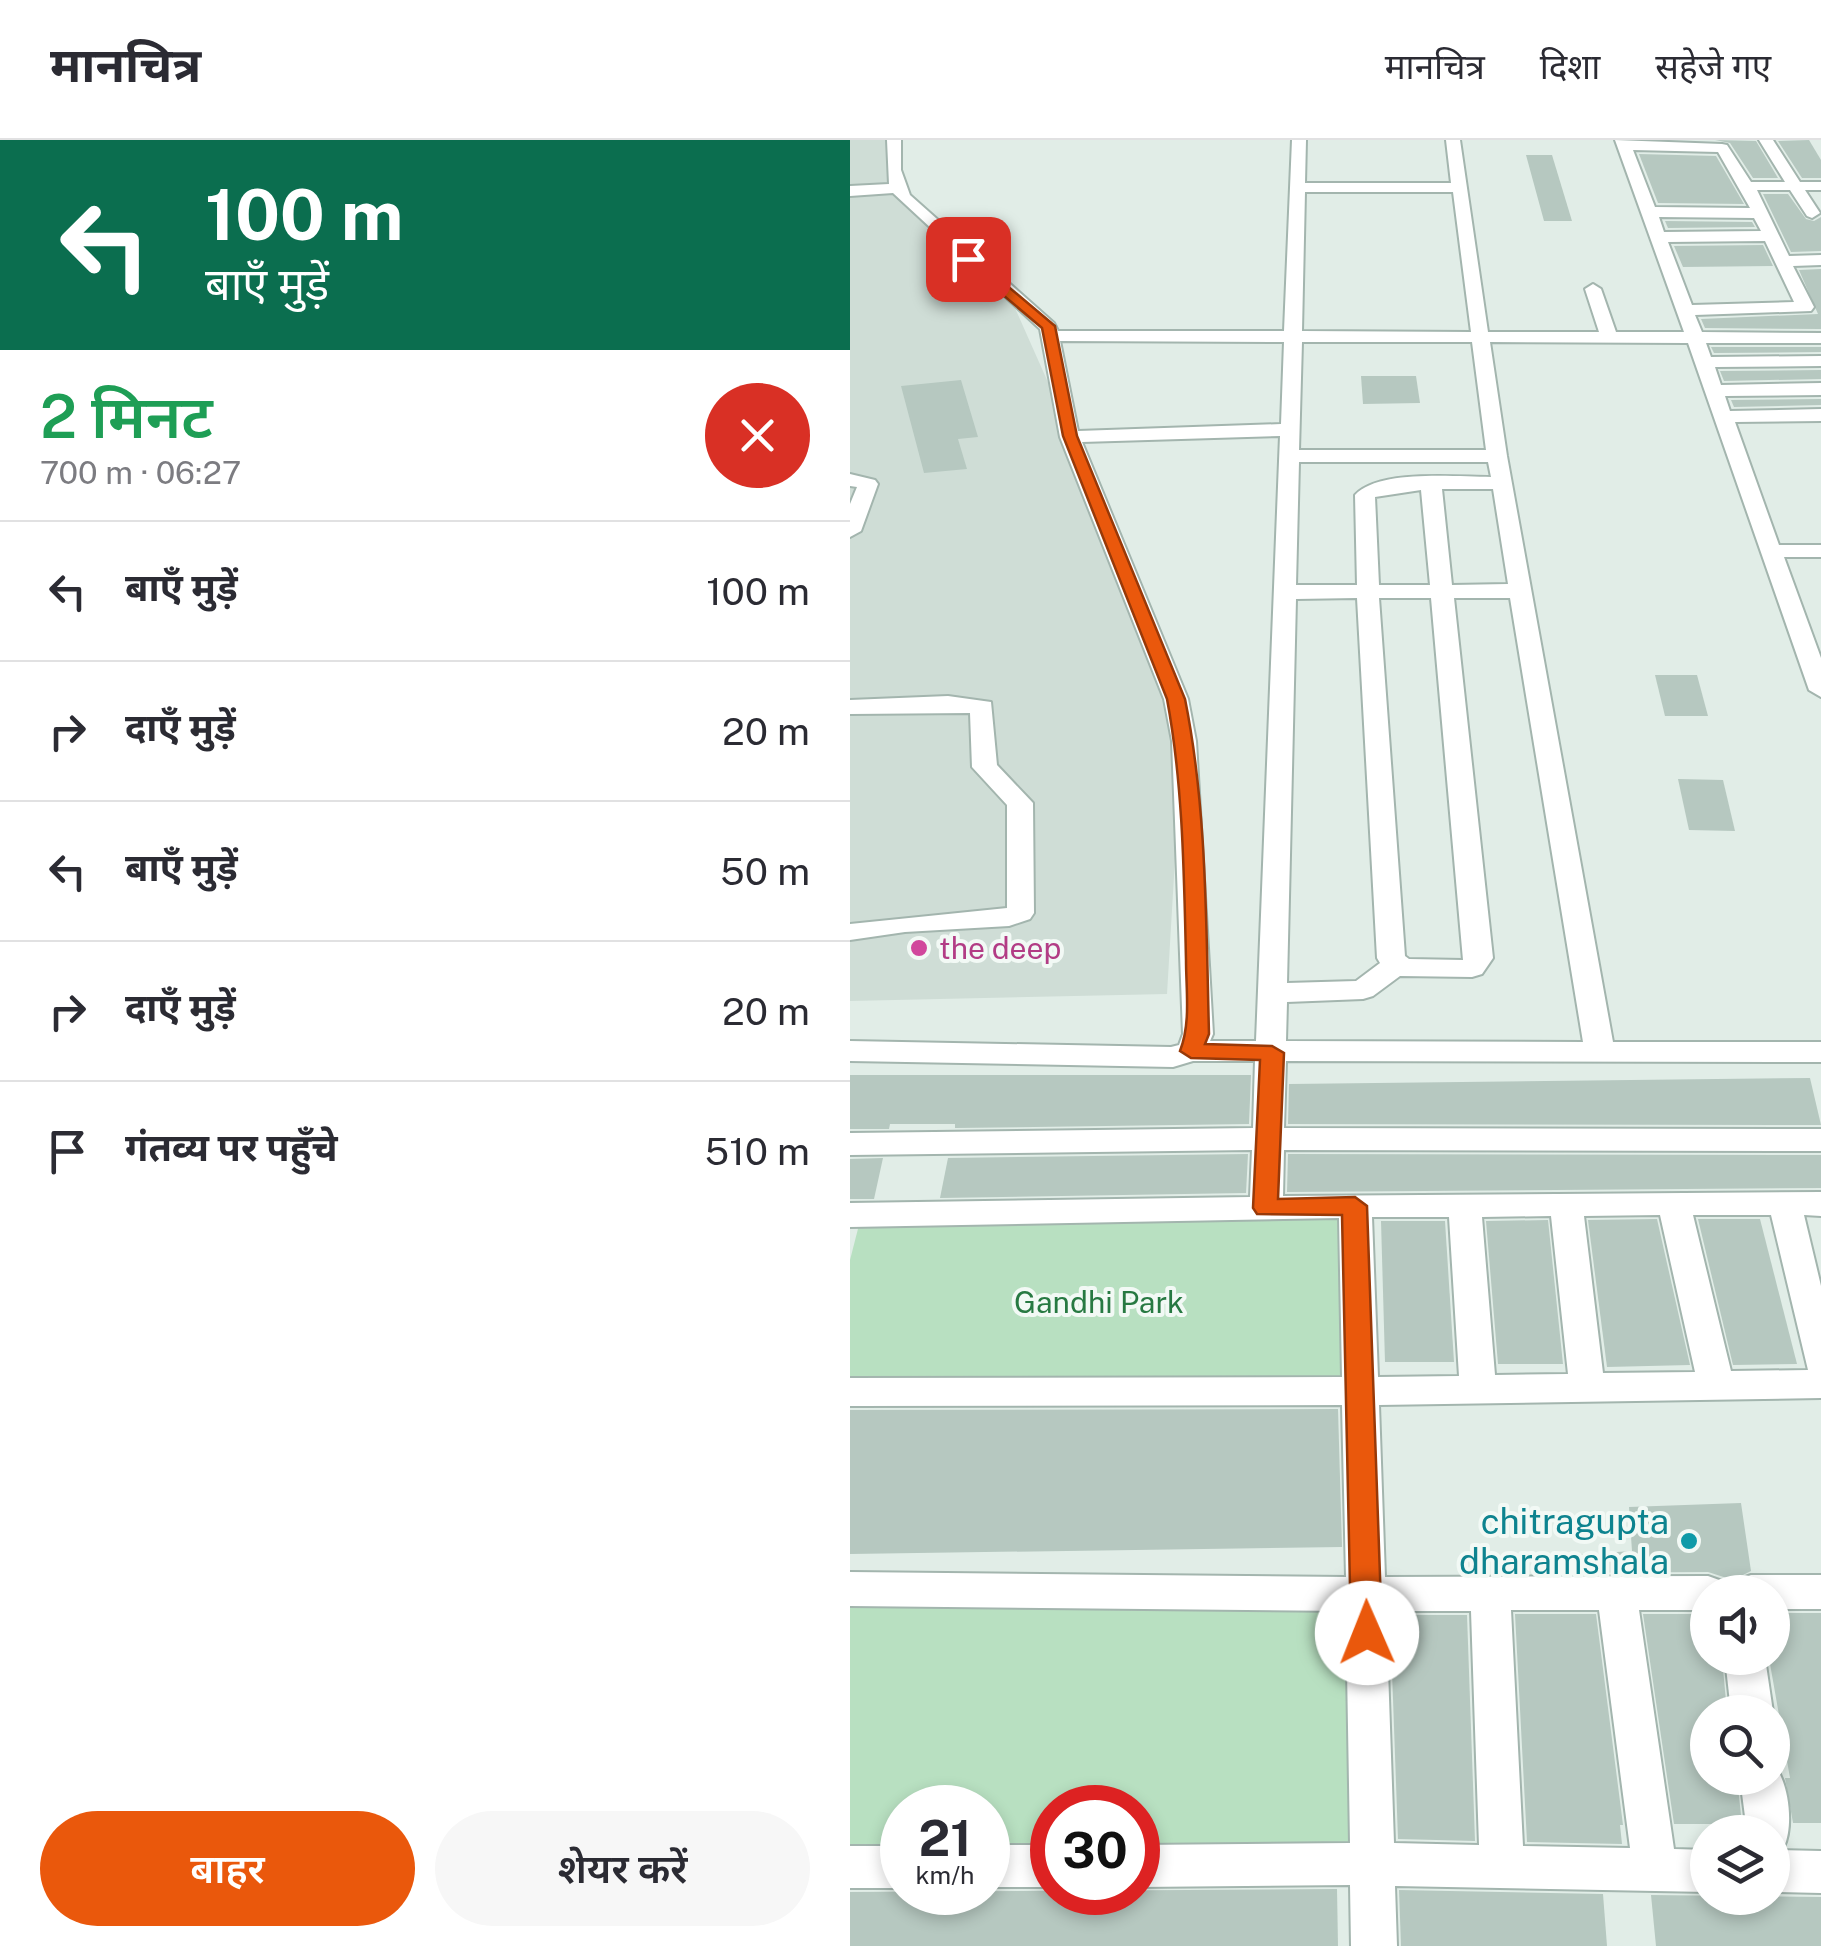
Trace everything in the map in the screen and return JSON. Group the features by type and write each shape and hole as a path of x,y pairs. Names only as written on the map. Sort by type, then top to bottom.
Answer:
{"street":[{"path":"894,140 897,188 944,238 1042,318 1070,436 1176,699 1181,721 1196,927 1198,1034 1191,1051"},
{"path":"1266,1208 1291,338 1304,175 1299,140"},
{"path":"1453,140 1500,483 1600,1052"},
{"path":"1766,140 1812,214"},
{"path":"1686,310 1805,307 1747,186 1722,148 1623,142 1658,236 1686,310 1706,362 1770,551 1809,625 1821,690"},
{"path":"1437,168 1457,168"},
{"path":"1304,175 1460,187"},
{"path":"1747,186 1821,186"},
{"path":"850,191 897,188"},
{"path":"1649,212 1758,214"},
{"path":"1658,236 1770,236"},
{"path":"1783,261 1821,260"},
{"path":"1593,290 1609,337"},
{"path":"1049,336 1821,338"},
{"path":"1706,362 1821,361"},
{"path":"1714,391 1821,390"},
{"path":"1724,416 1821,415"},
{"path":"1070,436 1288,430"},
{"path":"1287,456 1497,456"},
{"path":"850,480 868,484 850,531"},
{"path":"1395,966 1391,958 1368,592 1366,492 1374,487 1500,483"},
{"path":"1273,993 1363,990 1395,966 1464,969 1472,968 1478,958 1432,485"},
{"path":"1770,551 1821,551"},
{"path":"1283,592 1520,591"},
{"path":"850,707 948,703 982,707 985,767 1020,803 1023,902 1020,913 1010,918 905,924 850,932"},
{"path":"850,1052 1158,1058 1191,1051 1821,1052"},
{"path":"850,1144 1268,1138 1821,1140"},
{"path":"1785,1203 1821,1361"},
{"path":"1674,1204 1716,1385"},
{"path":"850,1216 1355,1206 1821,1204"},
{"path":"1464,1205 1478,1389"},
{"path":"1566,1205 1586,1387"},
{"path":"1355,1206 1374,1946"},
{"path":"850,1392 1361,1391 1821,1384"},
{"path":"850,1589 1690,1593"},
{"path":"1790,1592 1821,1592"},
{"path":"1490,1594 1502,1866"},
{"path":"1617,1595 1654,1870"},
{"path":"1160,1866 1372,1864 1690,1870"},
{"path":"1790,1864 1821,1872"},
{"path":"850,1867 880,1867"}],"shaded area":[{"path":"850,140 895,140 905,197 1007,290 1185,691 1167,994 850,1001"}],"green space":[{"name":"Gandhi Park","path":"1340,1219 1347,1381 850,1384 850,1260 860,1221"},
{"path":"850,1605 1349,1606 1368,1852 1160,1853 1160,1785 1030,1785 1030,1853 1010,1854 1010,1785 880,1785 880,1854 850,1854"}],"building":[{"path":"1715,140 1756,141 1778,178 1753,178 1730,143"},
{"path":"1809,140 1821,160 1821,178 1802,178 1778,141"},
{"path":"1639,154 1716,156 1744,204 1658,203"},
{"path":"1526,155 1552,155 1572,221 1544,221"},
{"path":"1763,194 1788,194 1806,219 1814,221 1821,217 1821,251 1791,252"},
{"path":"1665,221 1752,222 1755,227 1668,228"},
{"path":"1763,245 1773,266 1683,267 1674,246"},
{"path":"1821,269 1821,329 1705,328 1701,319 1818,314 1799,270"},
{"path":"1711,347 1821,347 1821,352 1714,353"},
{"path":"1821,370 1821,379 1724,381 1720,371"},
{"path":"1361,376 1416,376 1420,403 1363,404"},
{"path":"961,380 978,437 958,439 967,469 924,473 901,386"},
{"path":"1821,399 1821,405 1734,407 1731,400"},
{"path":"1655,675 1697,675 1708,716 1665,716"},
{"path":"1678,779 1723,780 1735,831 1689,830"},
{"path":"850,1075 1251,1075 1249,1124 955,1128 955,1124 890,1124 889,1129 850,1129"},
{"path":"1810,1078 1821,1125 1288,1124 1289,1084"},
{"path":"1248,1154 1246,1193 940,1198 948,1158"},
{"path":"1288,1154 1821,1155 1821,1188 1287,1192"},
{"path":"883,1158 874,1199 850,1199 850,1159"},
{"path":"1657,1219 1690,1365 1607,1367 1588,1220"},
{"path":"1698,1219 1760,1219 1797,1364 1733,1365"},
{"path":"1548,1220 1563,1364 1498,1364 1486,1221"},
{"path":"1381,1221 1445,1221 1454,1362 1385,1362"},
{"path":"1338,1409 1342,1547 850,1554 850,1410"},
{"name":"chitragupta dharamshala","path":"1741,1503 1751,1571 1743,1575 1543,1573 1544,1557 1632,1551 1629,1507"},
{"path":"1790,1613 1821,1613 1821,1823 1793,1823 1788,1795 1790,1695 1775,1695 1772,1675 1790,1675"},
{"path":"1515,1614 1596,1614 1623,1825 1622,1844 1527,1842"},
{"path":"1643,1614 1690,1614 1690,1675 1724,1675 1725,1695 1690,1695 1690,1795 1739,1795 1741,1815 1690,1815 1690,1824 1674,1824"},
{"path":"1390,1615 1467,1615 1475,1841 1398,1839"},
{"path":"1337,1889 1338,1946 850,1946 850,1892 880,1892 880,1915 1010,1915 1010,1891 1030,1891 1030,1915 1160,1915 1160,1890"},
{"path":"1399,1890 1603,1894 1607,1946 1401,1946"},
{"path":"1651,1895 1690,1895 1690,1915 1790,1915 1790,1897 1821,1897 1821,1946 1656,1946"}],"place":[{"name":"the deep","path":"919,948"},
{"name":"chitragupta dharamshala","path":"1689,1541"}],"route":[{"path":"968,259 1048,326 1070,436 1176,699 1184,741 1196,927 1198,1034 1191,1051 1272,1053 1266,1208 1355,1206 1367,1633"}]}
